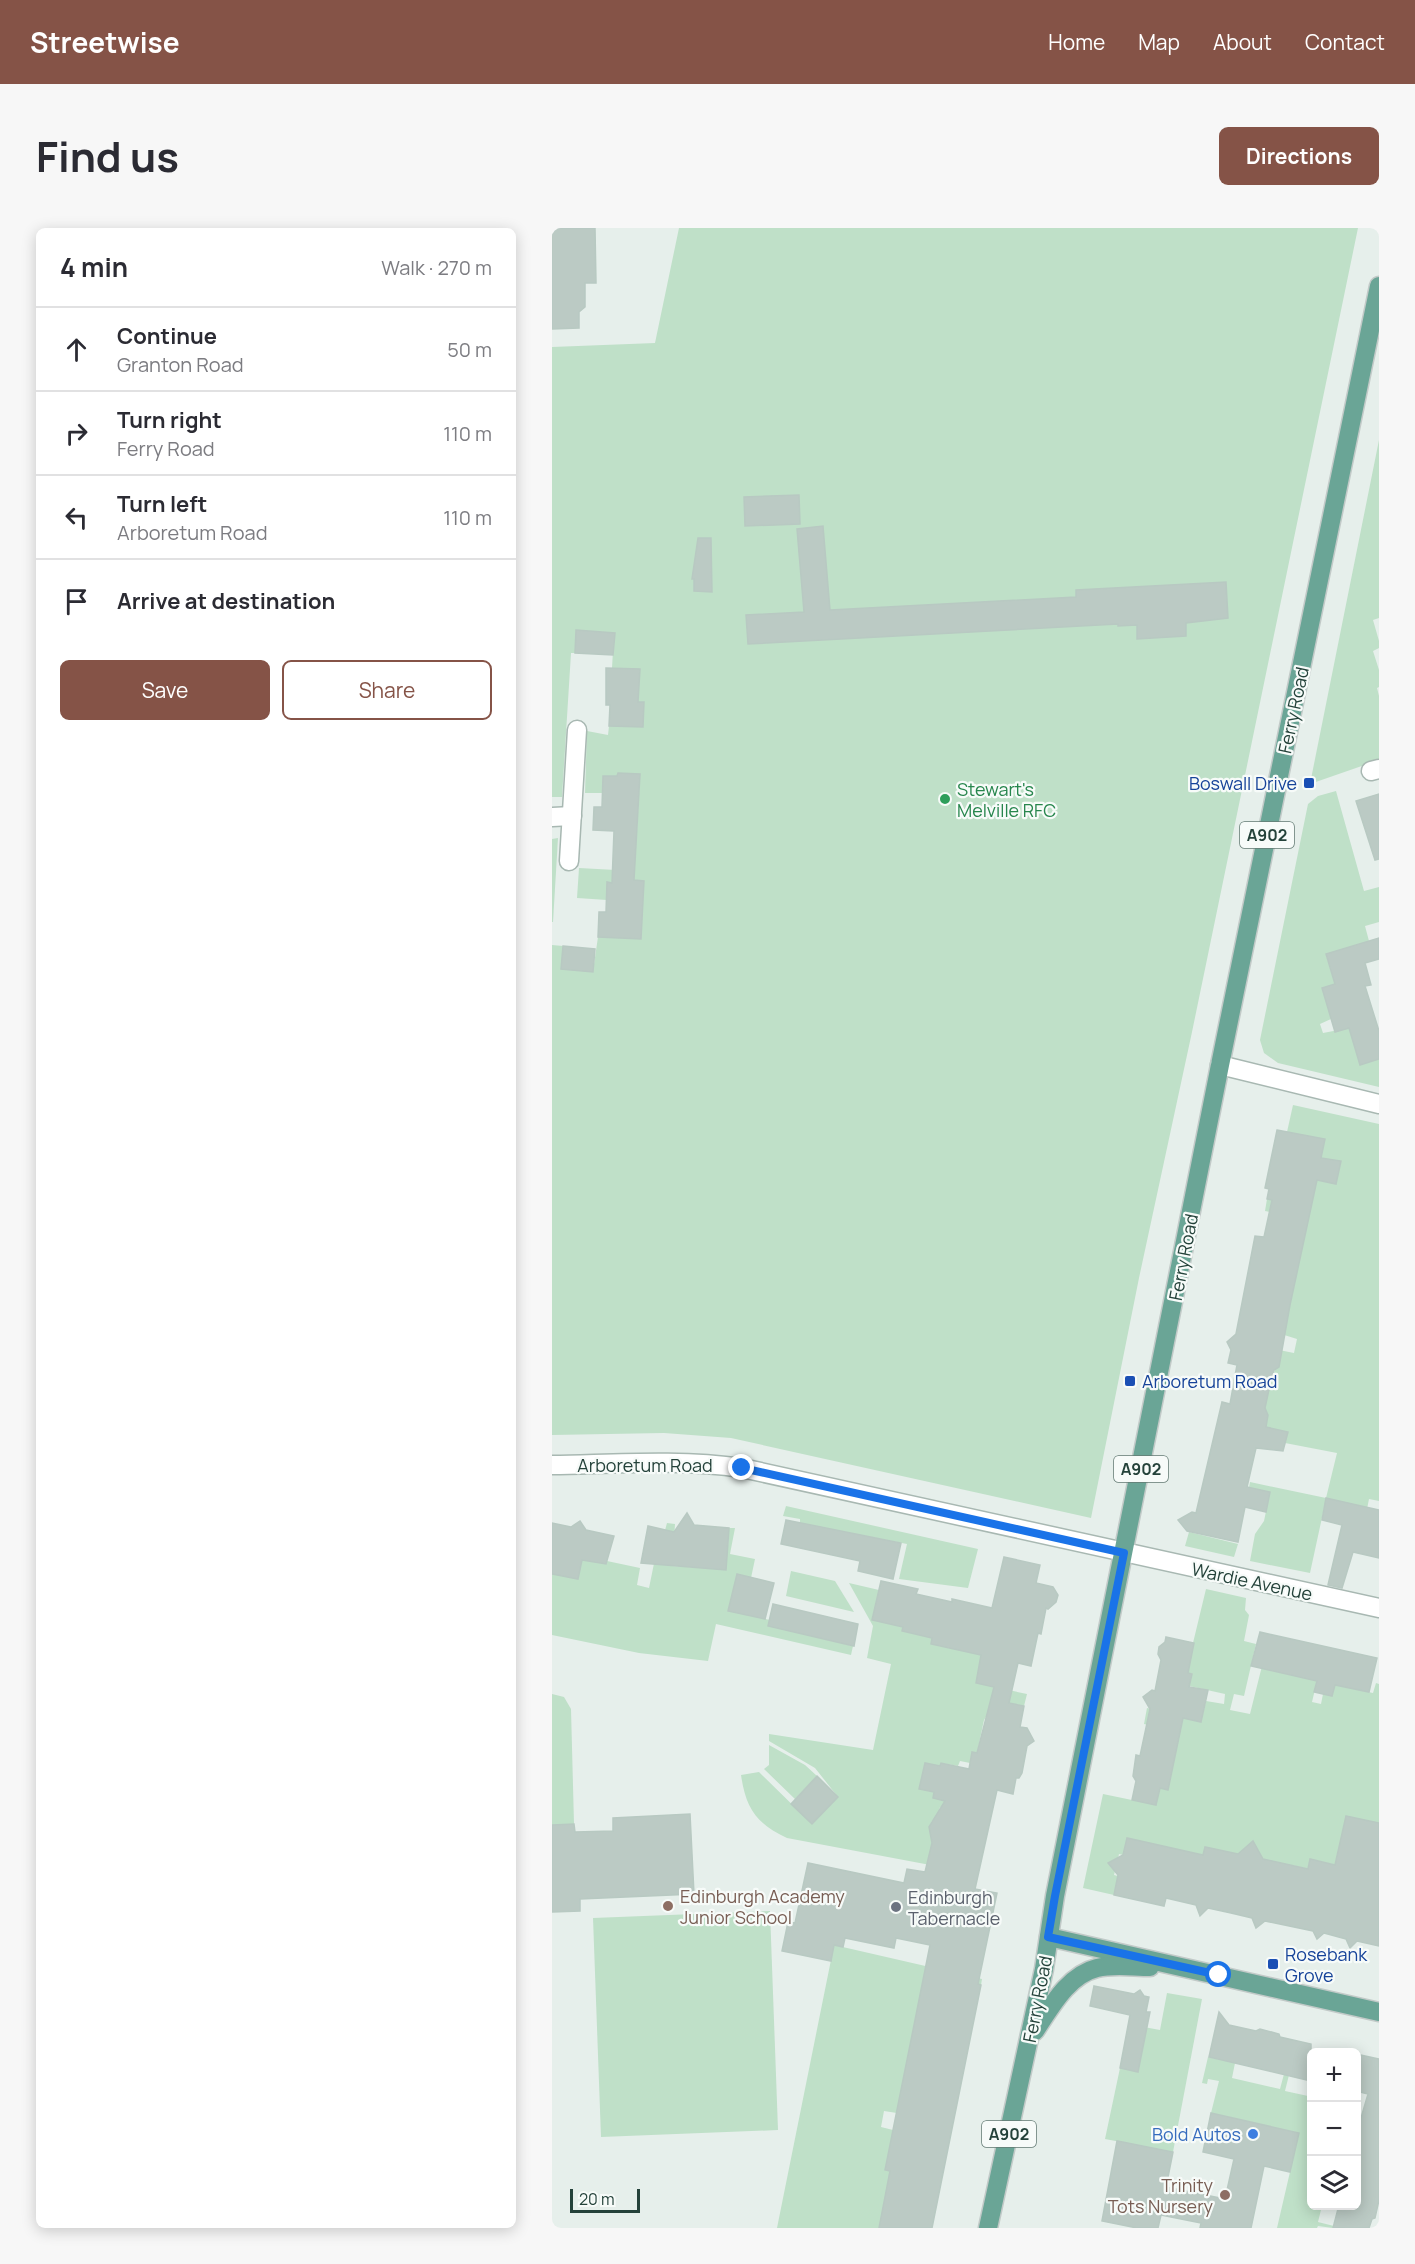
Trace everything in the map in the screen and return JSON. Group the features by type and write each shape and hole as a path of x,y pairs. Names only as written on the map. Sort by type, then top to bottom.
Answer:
{"main road":[{"name":"Ferry Road","path":"988,2228 1029,2040 1055,1896 1221,1065 1376,311 1379,286"},
{"path":"1048,1937 1379,2012"},
{"path":"1029,2040 1054,2003 1077,1976 1098,1967 1179,1966"}],"street":[{"path":"569,861 577,730"},
{"path":"552,817 572,816"},
{"path":"1221,1065 1379,1104"},
{"name":"Arboretum Road","path":"552,1465 689,1463 742,1468 1124,1553"},
{"name":"Wardie Avenue","path":"1124,1553 1379,1608"}],"green space":[{"path":"679,228 1358,228 1091,1518 731,1438 664,1433 552,1435 552,945 563,946 562,969 593,971 598,937 641,939 644,881 608,882 607,900 577,898 579,868 634,871 636,841 614,840 614,831 637,831 640,775 618,773 617,776 604,776 603,793 585,793 587,731 608,735 609,726 642,727 644,702 638,702 640,670 612,668 614,633 576,630 575,653 571,653 562,797 552,797 552,347 655,343"},
{"path":"1379,440 1379,618 1373,620 1379,648 1373,651 1379,670 1379,687 1377,688 1379,760 1310,784"},
{"path":"1336,791 1364,891 1379,887 1379,922 1365,926 1369,941 1326,955 1335,984 1323,988 1331,1019 1320,1024 1323,1033 1349,1028 1360,1065 1379,1059 1379,1087 1278,1063 1264,1053 1260,1040 1308,804 1318,796"},
{"path":"558,838 553,922 552,922 552,839"},
{"path":"1293,1105 1379,1124 1379,1501 1369,1499 1367,1509 1326,1499 1310,1573 1250,1561 1255,1534 1264,1521 1270,1492 1249,1488 1250,1482 1326,1498 1337,1453 1285,1443 1288,1432 1269,1428 1265,1430 1268,1415 1249,1384 1233,1381 1235,1372 1272,1380 1275,1369 1279,1367 1279,1350 1294,1353 1297,1339 1281,1334 1262,1309 1270,1212 1265,1211 1267,1199 1317,1178 1336,1183 1341,1162 1320,1160 1325,1140 1287,1132"},
{"path":"786,1506 978,1549 968,1588 899,1579 907,1544 800,1523 800,1519 783,1516"},
{"path":"667,1523 675,1524 672,1566 717,1569 718,1546 728,1546 729,1528 735,1528 730,1554 755,1559 751,1578 737,1575 729,1611 770,1620 769,1626 853,1646 851,1655 716,1624 708,1661 639,1653 552,1635 552,1569 554,1574 578,1579 584,1550 597,1562 606,1564 607,1561 640,1568 637,1585 649,1588 660,1534 664,1534"},
{"path":"1189,1532 1238,1544 1234,1557 1185,1546"},
{"path":"791,1571 835,1581 854,1612 786,1596"},
{"path":"849,1583 879,1590 873,1620 903,1627 902,1631 932,1638 931,1644 985,1652 981,1656 976,1683 1027,1694 1024,1706 997,1700 984,1720 977,1753 972,1752 970,1763 960,1761 958,1766 941,1763 940,1766 925,1763 920,1789 934,1792 934,1798 992,1811 970,1813 940,1807 937,1818 929,1827 933,1839 978,1874 787,1838 767,1827 754,1814 746,1797 741,1775 759,1772 812,1824 838,1797 815,1768 769,1741 769,1734 873,1750 891,1664 867,1658 873,1626"},
{"path":"1206,1589 1246,1598 1245,1610 1249,1615 1244,1641 1256,1644 1244,1696 1234,1694 1230,1710 1250,1714 1264,1658 1269,1670 1317,1681 1312,1702 1321,1704 1323,1694 1332,1695 1335,1685 1373,1693 1376,1683 1379,1684 1379,1852 1328,1879 1332,1864 1310,1859 1308,1869 1292,1865 1241,1869 1224,1851 1205,1847 1192,1904 1188,1903 1193,1879 1148,1843 1127,1838 1123,1855 1119,1854 1118,1859 1112,1861 1111,1867 1115,1871 1114,1875 1118,1876 1114,1895 1083,1888 1103,1794 1156,1805 1160,1788 1167,1790 1179,1732 1144,1724 1147,1708 1201,1722 1206,1701 1224,1704 1225,1694 1189,1686 1192,1674 1186,1672"},
{"path":"552,1694 564,1697 571,1709 574,1824 552,1825"},
{"path":"769,1745 805,1765 817,1776 795,1799 764,1769 769,1765"},
{"path":"770,1911 778,2130 601,2137 593,1918"},
{"path":"834,1945 982,1979 981,1985 897,2113 884,2111 881,2127 893,2130 885,2170 890,2171 879,2228 777,2228"},
{"path":"1167,1993 1202,1999 1173,2152 1105,2139 1120,2068 1138,2071 1144,2027 1160,2030"},
{"path":"1208,2057 1235,2063 1232,2078 1280,2089 1284,2074 1289,2075 1285,2091 1307,2096 1307,2210 1321,2210 1318,2222 1334,2226 1333,2228 1318,2226 1317,2228 1277,2228 1299,2133 1211,2113 1219,2081 1208,2079 1207,2084 1202,2083"}],"building":[{"path":"552,228 595,228 596,283 585,283 585,307 579,312 579,328 552,329"},
{"path":"799,495 800,524 745,526 744,497"},
{"path":"823,526 830,610 1076,597 1076,590 1226,582 1228,618 1186,623 1186,636 1137,639 1137,625 1118,626 1118,624 748,644 746,615 804,612 797,529"},
{"path":"698,538 711,538 712,592 694,591 694,579 692,579"},
{"path":"576,630 615,633 613,655 575,653"},
{"path":"606,668 640,669 638,702 644,702 643,727 609,726 610,705 606,705"},
{"path":"618,773 640,774 634,880 644,881 641,939 598,937 599,912 606,912 607,882 612,883 614,831 593,830 594,807 602,807 603,776 617,776"},
{"path":"1379,794 1379,859 1375,860 1356,801"},
{"path":"1379,938 1379,959 1365,963 1371,985 1365,986 1379,1031 1379,1059 1360,1065 1349,1028 1335,1032 1322,988 1335,984 1326,954"},
{"path":"563,946 595,949 593,972 561,969"},
{"path":"1277,1130 1325,1139 1321,1158 1341,1161 1336,1184 1317,1180 1279,1367 1274,1370 1265,1408 1268,1415 1266,1427 1288,1432 1283,1451 1256,1448 1247,1487 1270,1492 1266,1512 1245,1507 1238,1542 1187,1531 1178,1520 1192,1512 1196,1513 1222,1402 1230,1404 1237,1365 1228,1363 1231,1350 1227,1342 1236,1334 1255,1236 1264,1237 1272,1200 1267,1199 1269,1189 1265,1188"},
{"path":"1326,1498 1379,1510 1379,1558 1353,1552 1342,1588 1328,1585 1342,1525 1322,1520"},
{"path":"687,1513 694,1525 729,1528 726,1570 641,1563 648,1526 674,1532"},
{"path":"786,1520 901,1543 893,1579 858,1571 860,1561 781,1544"},
{"path":"580,1521 586,1530 614,1536 606,1564 582,1560 578,1579 552,1574 552,1523 571,1527"},
{"path":"1004,1557 1040,1565 1036,1583 1053,1587 1058,1595 1056,1602 1048,1609 1046,1608 1031,1666 1018,1663 1009,1703 1024,1706 1020,1727 1027,1728 1034,1741 1027,1746 1022,1773 1019,1778 1016,1778 1013,1794 997,1790 975,1889 997,1893 978,1984 981,1985 932,2228 879,2228 890,2171 885,2170 930,1945 896,1938 894,1948 845,1938 843,1947 834,1945 831,1961 782,1951 788,1922 795,1923 808,1863 904,1883 907,1869 925,1872 932,1843 929,1827 945,1801 933,1798 934,1792 919,1789 925,1763 940,1766 941,1763 969,1769 972,1752 977,1753 994,1687 976,1683 981,1655 931,1644 932,1638 902,1631 903,1627 872,1620 881,1581 918,1589 916,1594 992,1608"},
{"path":"737,1574 774,1583 765,1619 728,1611"},
{"path":"773,1604 858,1624 854,1646 768,1626"},
{"path":"1260,1632 1377,1658 1369,1692 1335,1685 1332,1696 1314,1692 1317,1681 1251,1666"},
{"path":"1166,1637 1194,1643 1188,1673 1192,1674 1189,1687 1208,1690 1201,1722 1183,1718 1168,1790 1160,1788 1156,1805 1132,1800 1136,1781 1133,1776 1136,1755 1140,1756 1150,1709 1143,1697 1152,1690 1155,1691 1161,1660 1158,1654 1159,1647 1165,1642"},
{"path":"817,1776 838,1797 812,1824 791,1804"},
{"path":"690,1814 694,1894 580,1899 580,1911 552,1912 552,1825 574,1824 575,1832 613,1831 613,1818"},
{"path":"1346,1816 1379,1823 1379,1946 1357,1941 1350,1948 1346,1939 1324,1933 1317,1939 1313,1931 1265,1921 1256,1928 1252,1918 1231,1913 1208,1908 1200,1916 1196,1905 1166,1898 1164,1906 1114,1895 1118,1875 1108,1863 1123,1855 1127,1838 1203,1855 1205,1847 1238,1854 1253,1841 1263,1859 1308,1869 1310,1859 1335,1865"},
{"path":"1094,1986 1134,1994 1140,1990 1144,1996 1149,1997 1146,2012 1150,2012 1138,2072 1120,2068 1130,2015 1090,2006"},
{"path":"1219,2012 1229,2025 1256,2031 1260,2029 1279,2034 1280,2037 1311,2044 1311,2048 1307,2048 1307,2080 1209,2057"},
{"path":"1361,2055 1379,2059 1379,2200 1375,2218 1372,2219 1369,2228 1333,2228 1338,2210 1361,2210 1361,2118 1368,2094 1361,2092"},
{"path":"1211,2113 1299,2133 1290,2172 1264,2166 1251,2228 1200,2228 1201,2223 1161,2215 1158,2228 1137,2228 1102,2221 1117,2141 1173,2152 1166,2187 1225,2199 1234,2159 1203,2152"}],"place":[{"name":"Boswall Drive","path":"1309,783"},
{"name":"Stewart's Melville RFC","path":"945,799"},
{"name":"Arboretum Road","path":"1130,1381"},
{"name":"Edinburgh Academy Junior School","path":"668,1906"},
{"name":"Edinburgh Tabernacle","path":"896,1907"},
{"name":"Rosebank Grove","path":"1273,1964"},
{"name":"Bold Autos","path":"1253,2134"},
{"name":"Trinity Tots Nursery","path":"1225,2195"}],"route":[{"path":"742,1468 1124,1553 1048,1937 1219,1975"}]}
